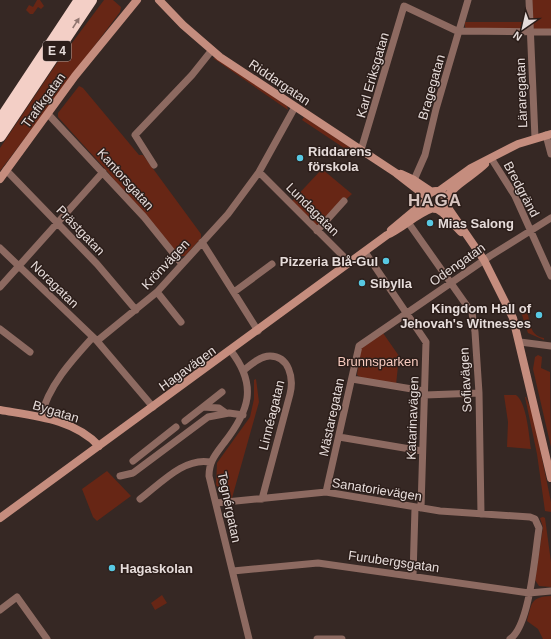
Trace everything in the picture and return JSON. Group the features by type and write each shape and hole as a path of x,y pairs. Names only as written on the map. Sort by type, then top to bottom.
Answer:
{"highway":[{"name":"E 4","path":"0,121 80,0"},
{"name":"E 4","path":"0,136 91,0"}],"street":[{"name":"Trafikgatan","path":"122,19 127,0"},
{"name":"Trafikgatan","path":"0,179 76,76 137,0"},
{"name":"Riddargatan","path":"159,0 183,25 212,50 294,107 431,195"},
{"name":"Bragegatan","path":"414,180 425,155 468,0"},
{"name":"Läraregatan","path":"529,0 535,138"},
{"name":"Karl Eriksgatan","path":"361,150 404,6 459,31"},
{"path":"459,31 530,33 551,32"},
{"path":"154,165 135,135 192,75 212,50"},
{"name":"Krönvägen","path":"41,417 48,396 62,375 95,339 136,310 157,292 228,214 259,172 294,107"},
{"name":"Kantorsgatan","path":"48,114 144,217 182,264"},
{"path":"548,135 551,154"},
{"name":"Hagavägen","path":"0,518 365,252 406,220 431,195 471,168 518,144 548,135"},
{"name":"Hagavägen","path":"444,201 453,190 477,172 491,158"},
{"name":"Bredgränd","path":"491,158 515,196 550,276"},
{"name":"Prästgatan","path":"6,170 97,264 136,310"},
{"path":"0,287 18,265 103,172"},
{"name":"Lundagatan","path":"259,172 350,263"},
{"name":"Riddargatan","path":"396,173 414,180 431,195"},
{"path":"472,242 435,208 429,205 431,195 443,195 444,201 472,242 484,260 507,302 520,342 551,478"},
{"path":"317,231 344,200"},
{"path":"435,208 441,207 444,201"},
{"name":"Hagavägen","path":"406,220 423,211 435,208"},
{"name":"Odengatan","path":"359,346 484,260 551,218"},
{"name":"Sofiavägen","path":"406,220 472,313 475,332 479,393 481,514"},
{"path":"202,242 258,330"},
{"name":"Noragatan","path":"0,248 95,339 153,407"},
{"name":"Katarinavägen","path":"365,252 426,342 422,451 412,576"},
{"path":"234,292 272,264"},
{"path":"157,292 181,322"},
{"path":"0,329 30,352"},
{"path":"520,342 551,346"},
{"name":"Mästaregatan","path":"326,492 359,346"},
{"name":"Tegnérgatan","path":"231,351 243,371 247,382 248,395 244,415 210,462 210,482 250,637"},
{"name":"Linnéagatan","path":"243,371 259,359 269,356 280,358 288,367 292,377 290,394 262,499"},
{"path":"352,379 425,393 479,393"},
{"path":"185,421 222,392"},
{"path":"203,407 219,408 226,413"},
{"name":"Bygatan","path":"0,410 41,417 63,423 80,430 99,446"},
{"path":"120,476 133,473 208,417 226,413 244,415"},
{"path":"132,461 176,427"},
{"path":"339,437 422,451"},
{"path":"140,499 185,465 203,461 210,462"},
{"name":"Sanatorievägen","path":"216,503 326,492 458,514 530,517 535,519 539,528 529,593"},
{"name":"Furubergsgatan","path":"233,571 318,563 529,593 551,591"},
{"path":"510,639 520,627 526,614 529,593"},
{"path":"0,610 16,597 47,639"},
{"path":"318,639 342,639"}],"green space":[{"path":"37,0 40,0 44,6 41,9 38,7 33,14 30,14 26,10 29,5 33,7"},
{"path":"104,0 113,0 121,7 120,12 0,171 0,148 57,63"},
{"path":"532,0 551,0 551,29 534,29"},
{"path":"465,22 527,22 527,26 522,30 467,29 465,27"},
{"path":"213,58 217,58 287,106 288,110"},
{"path":"79,86 83,88 139,155 143,155 201,234 201,238 185,256 178,256 106,170 58,117 58,113"},
{"path":"304,117 351,148 350,152 302,120"},
{"path":"322,169 352,194 317,226 292,201"},
{"path":"527,310 533,332 539,337 544,338 544,340 528,333 521,312"},
{"name":"Brunnsparken","path":"383,333 399,356 396,385 362,378 357,375 361,347"},
{"path":"538,355 542,357 541,368 550,372 551,447 533,369 535,357"},
{"path":"256,379 259,402 232,498 228,498 216,485 217,463 250,417 254,399 254,380"},
{"path":"504,395 516,395 523,405 527,420 531,449 507,447 508,422"},
{"path":"525,397 533,415 551,502 551,512 545,511 537,454"},
{"path":"107,471 131,496 97,521 93,517 82,489"},
{"path":"540,518 545,518 551,562 551,587 539,586 535,580 543,527"},
{"path":"162,595 167,603 155,610 151,603"},
{"path":"551,596 551,639 543,639 538,629 527,621 533,602 536,599"}],"place":[{"name":"Riddarens förskola","path":"300,158"},
{"name":"Mias Salong","path":"430,223"},
{"name":"Pizzeria Blå-Gul","path":"386,261"},
{"name":"Sibylla","path":"362,283"},
{"name":"Kingdom Hall of Jehovah's Witnesses","path":"539,315"},
{"name":"Hagaskolan","path":"112,568"}],"district":[{"name":"HAGA","path":"435,200"}]}
